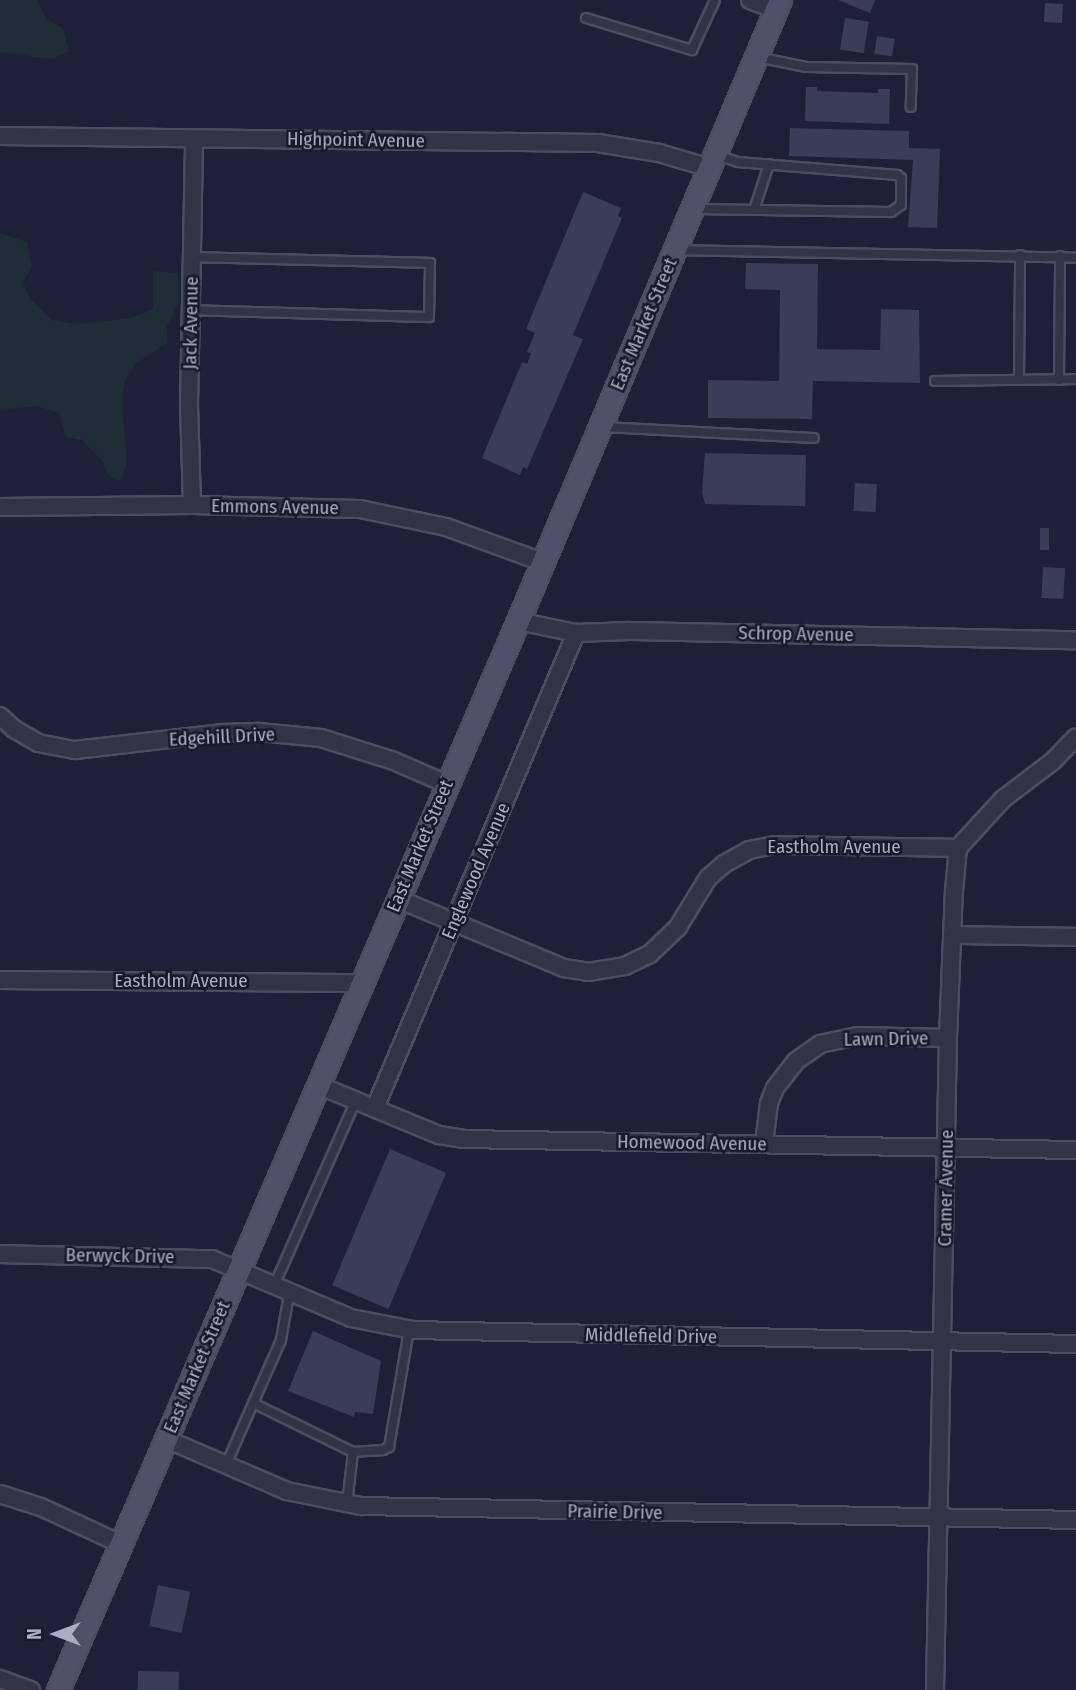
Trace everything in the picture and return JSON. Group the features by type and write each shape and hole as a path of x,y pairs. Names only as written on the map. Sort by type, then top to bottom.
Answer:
{"main road":[{"name":"East Market Street","path":"58,1690 518,621 778,5"}],"street":[{"path":"750,0 778,5"},
{"name":"Highpoint Avenue","path":"0,136 598,143 713,161"},
{"name":"Jack Avenue","path":"192,505 189,405 194,140"},
{"name":"Emmons Avenue","path":"0,507 192,505 336,508 385,512 446,527 542,562"},
{"name":"Schrop Avenue","path":"518,621 576,633 629,631 1076,640"},
{"name":"Englewood Avenue","path":"375,1108 576,633"},
{"name":"Edgehill Drive","path":"0,716 14,729 38,743 75,750 223,733 260,732 321,738 394,761 447,784"},
{"path":"958,848 1003,799 1053,761 1076,737"},
{"name":"Eastholm Avenue","path":"398,899 564,968 588,972 613,969 643,958 668,939 708,878 724,864 749,850 774,845 958,848"},
{"name":"Cramer Avenue","path":"935,1690 948,1038 958,848"},
{"path":"952,935 1076,937"},
{"name":"Eastholm Avenue","path":"0,981 362,983"},
{"name":"Lawn Drive","path":"764,1144 769,1102 775,1088 796,1061 820,1044 857,1037 948,1038"},
{"name":"Homewood Avenue","path":"318,1085 439,1135 463,1139 1076,1150"},
{"name":"Berwyck Drive","path":"0,1254 212,1259 238,1268"},
{"name":"Middlefield Drive","path":"238,1268 289,1294 351,1318 409,1330 1076,1344"},
{"name":"Prairie Drive","path":"166,1439 225,1467 287,1491 347,1504 397,1508 1076,1520"},
{"path":"0,1494 41,1507 121,1544"},
{"path":"0,1679 31,1690"}],"lane":[{"path":"586,18 692,50 715,0"},
{"path":"757,57 806,67 912,69 911,107"},
{"path":"694,209 891,212 901,205 901,178 897,175 713,161"},
{"path":"754,210 769,164"},
{"path":"676,250 1076,258"},
{"path":"1019,380 1020,255"},
{"path":"1059,380 1060,256"},
{"path":"191,310 429,317 430,263 192,257"},
{"path":"935,381 1076,379"},
{"path":"600,427 814,438"},
{"path":"274,1286 356,1100"},
{"path":"225,1467 281,1340 289,1294"},
{"path":"253,1403 353,1452 383,1450 389,1447 409,1330"},
{"path":"347,1504 353,1452"}],"shaded area":[{"path":"0,0 37,0 46,19 63,28 69,51 52,59 0,52"},
{"path":"0,233 27,242 32,267 23,282 30,299 52,320 76,324 131,318 153,309 153,271 178,273 179,302 167,326 167,343 137,363 125,380 122,398 127,463 120,481 108,475 102,461 82,440 65,437 60,413 36,406 0,410"}],"building":[{"path":"838,0 875,0 870,13"},
{"path":"1045,3 1063,4 1062,23 1044,22"},
{"path":"845,18 869,22 864,53 840,50"},
{"path":"877,36 895,39 892,57 874,54"},
{"path":"806,87 817,87 817,91 878,93 878,89 890,89 889,124 805,121"},
{"path":"790,128 909,131 909,148 940,149 937,228 908,227 913,160 789,156"},
{"path":"583,192 621,208 618,216 622,218 573,335 583,339 527,469 523,467 520,475 482,458 522,362 527,364 531,353 527,352 535,333 526,329"},
{"path":"746,263 818,264 817,349 880,350 881,309 919,310 920,383 813,381 812,419 708,418 708,380 779,381 780,290 745,289"},
{"path":"705,453 806,455 805,506 705,504 702,493"},
{"path":"855,483 877,484 876,512 854,511"},
{"path":"1040,528 1049,528 1049,550 1040,550"},
{"path":"1043,567 1065,568 1063,599 1041,598"},
{"path":"390,1149 446,1173 388,1309 332,1285"},
{"path":"313,1331 381,1361 373,1414 355,1412 354,1417 288,1391"},
{"path":"158,1585 190,1592 182,1633 149,1626"},
{"path":"138,1671 179,1672 179,1690 138,1690"}]}
